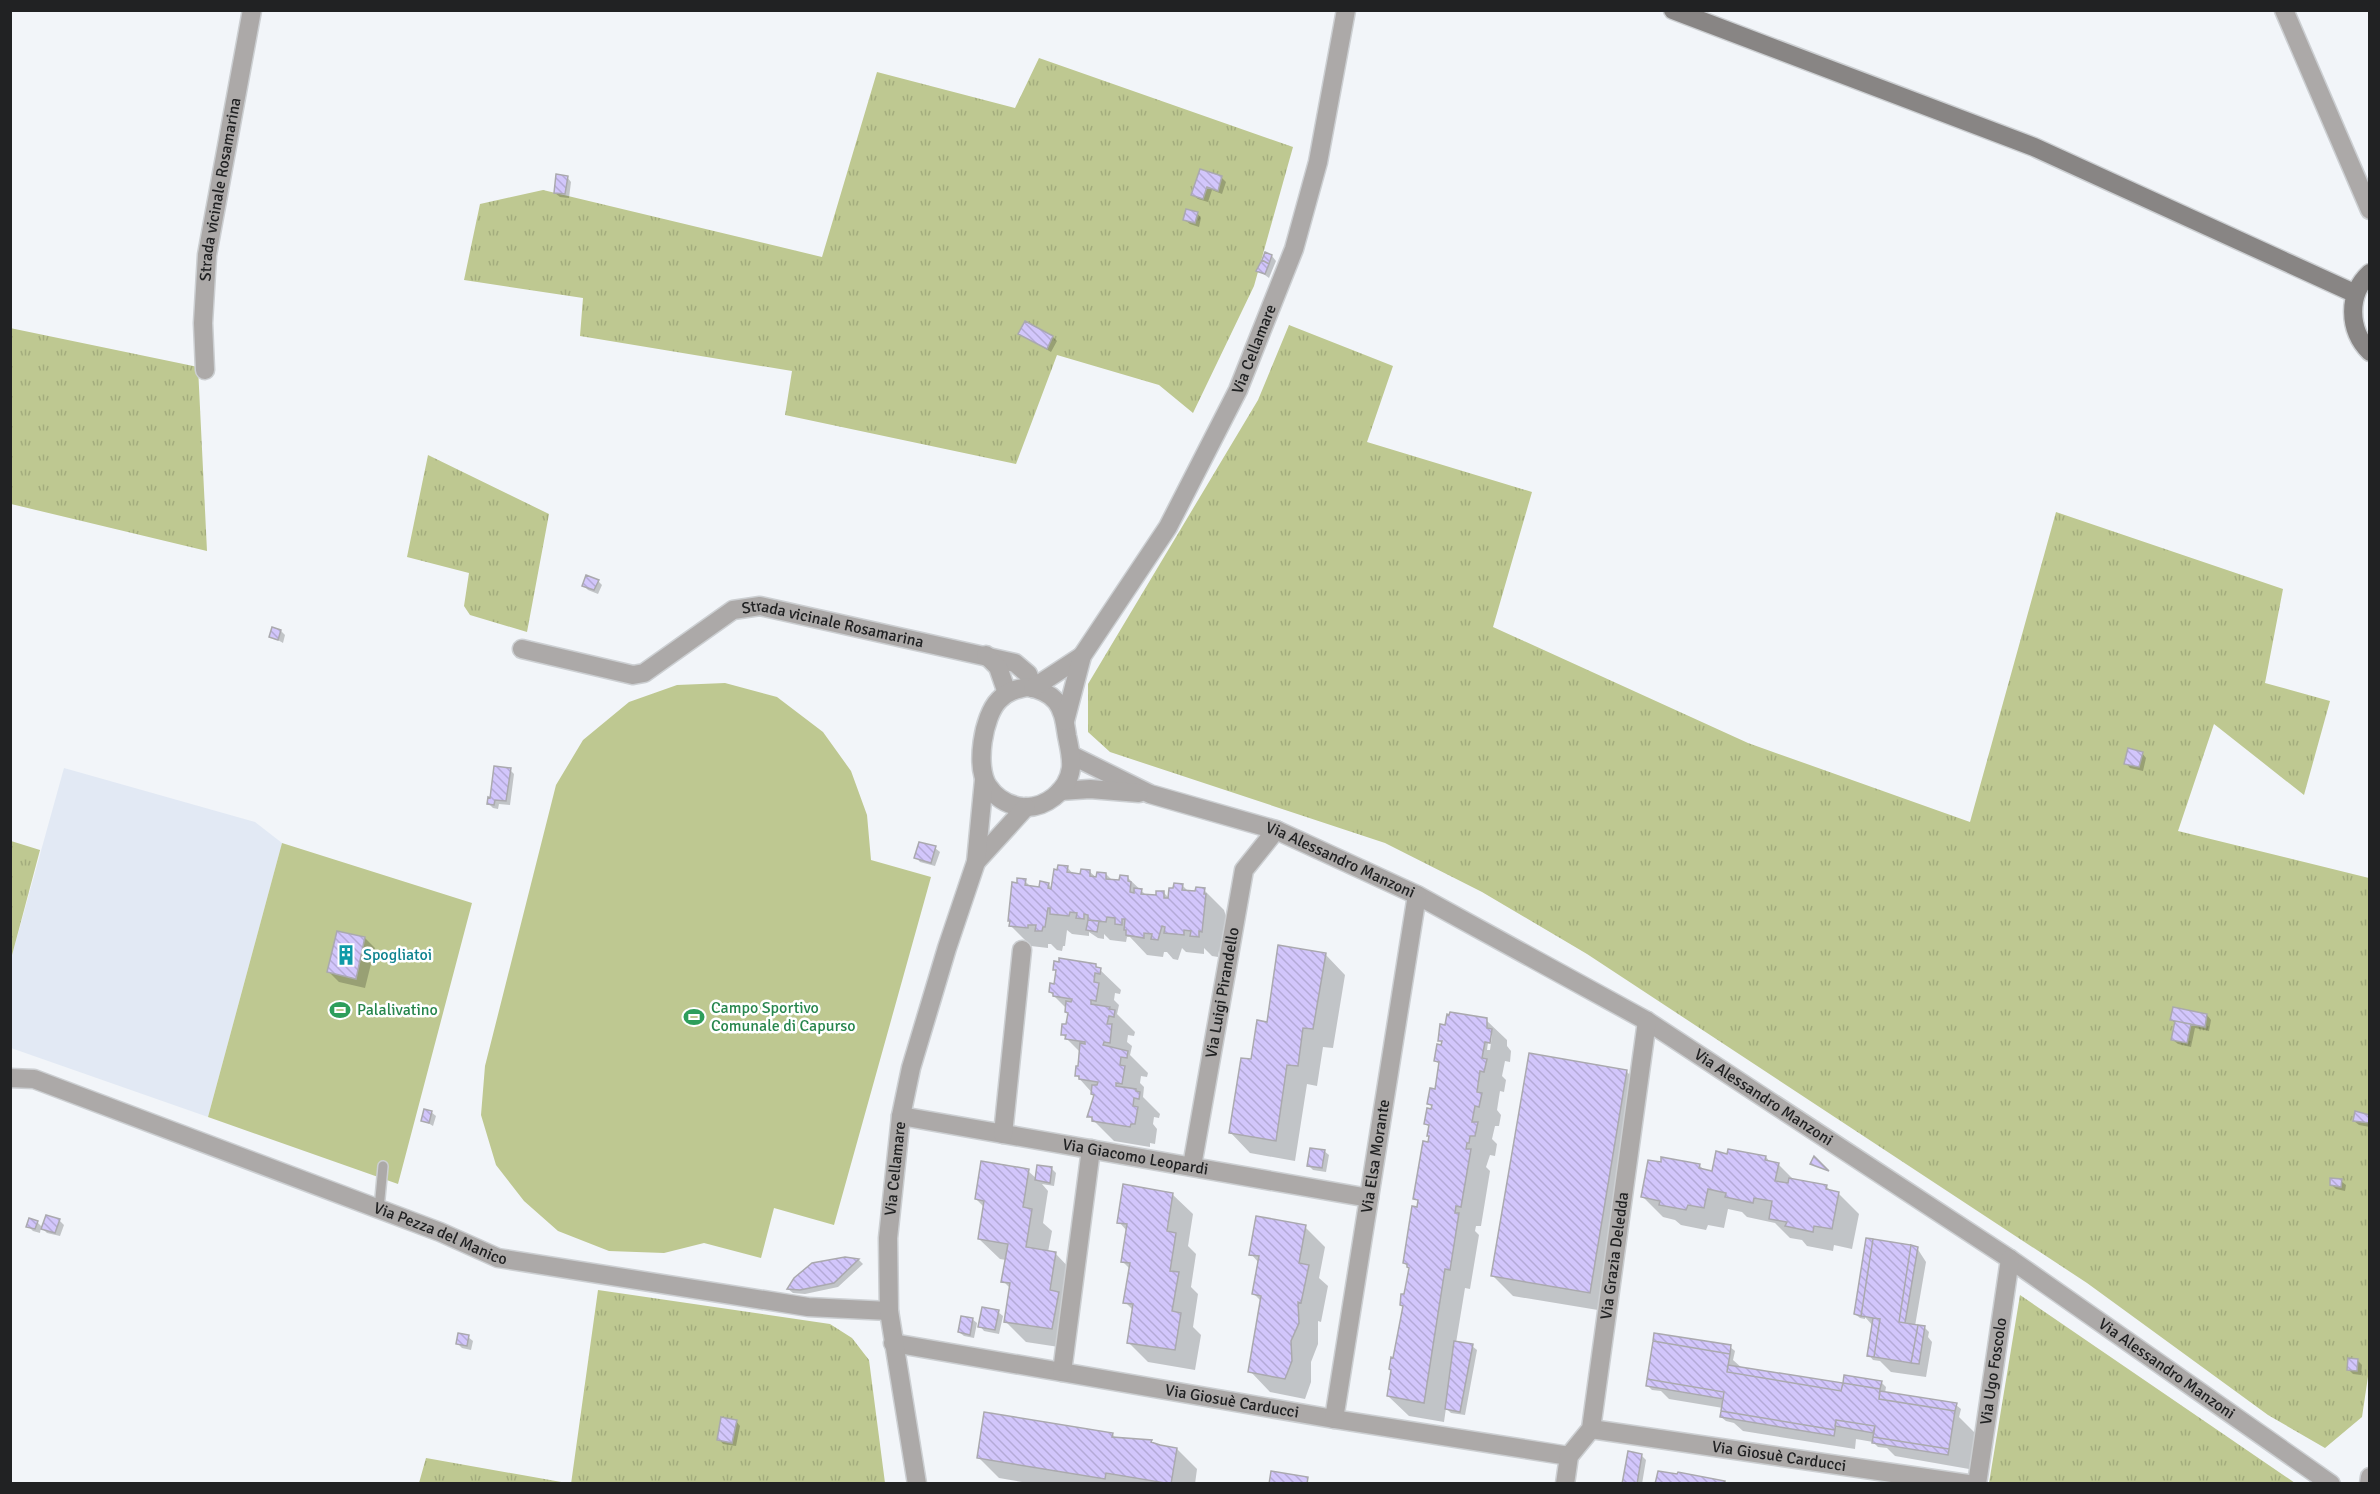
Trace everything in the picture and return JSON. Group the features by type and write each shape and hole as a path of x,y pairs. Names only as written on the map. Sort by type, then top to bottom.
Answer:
{"main road":[{"path":"1673,10 2034,147 2356,294"},
{"path":"2370,273 2356,294 2353,310 2355,327 2361,342 2370,352"}],"street":[{"name":"Strada vicinale Rosamarina","path":"205,370 203,323 207,255 252,10"},
{"name":"Via Cellamare","path":"1065,721 1082,656 1168,527 1238,390 1294,249 1318,162 1346,10"},
{"path":"2284,10 2370,210"},
{"name":"Strada vicinale Rosamarina","path":"522,649 633,675 644,672 733,610 760,606 1015,663 1028,674 1033,688"},
{"path":"986,655 998,667 1007,693"},
{"name":"Via Cellamare","path":"1033,688 1082,656"},
{"name":"Via Cellamare","path":"917,1484 889,1311 888,1238 901,1116 915,1057 947,948 976,862 984,780 980,768 981,755 989,719 999,700 1007,693 1017,689 1033,688 1048,694 1056,701 1065,721 1071,768 1060,791 1045,803 1026,807 976,862"},
{"name":"Via Alessandro Manzoni","path":"1071,755 1150,794 1276,830 1417,895 1647,1021 2010,1259 2331,1484"},
{"path":"984,780 991,792 1001,800 1013,806 1026,807"},
{"name":"Via Alessandro Manzoni","path":"1060,791 1090,789 1150,794"},
{"name":"Via Luigi Pirandello","path":"1192,1166 1244,870 1276,830"},
{"name":"Via Elsa Morante","path":"1334,1419 1417,895"},
{"path":"1003,1134 1022,950"},
{"name":"Via Grazia Deledda","path":"1591,1429 1647,1021"},
{"name":"Via Pezza del Manico","path":"10,1078 33,1079 440,1232 498,1258 808,1307 889,1311"},
{"name":"Via Giacomo Leopardi","path":"901,1116 1369,1198"},
{"path":"1062,1372 1091,1149"},
{"name":"Via Ugo Foscolo","path":"1977,1484 2010,1259"},
{"name":"Via Giosuè Carducci","path":"893,1343 1334,1419 1569,1456"},
{"path":"1565,1484 1569,1456 1591,1429"},
{"name":"Via Giosuè Carducci","path":"1591,1429 1968,1484"},
{"path":"2368,1484 2370,1477"}],"lane":[{"path":"379,1209 383,1166"}],"shaded area":[{"path":"64,768 255,822 282,843 208,1117 11,1048 11,959"}],"green space":[{"path":"1039,58 1293,147 1254,286 1193,413 1159,385 1057,355 1016,464 785,415 792,371 580,336 583,298 464,280 480,204 543,190 822,257 877,72 1015,108"},
{"path":"1289,325 1393,366 1367,442 1532,492 1493,627 1748,743 1970,822 2056,512 2283,589 2265,683 2330,701 2304,795 2214,724 2178,831 2369,878 2370,1363 2362,1417 2325,1448 2268,1415 2087,1283 1587,954 1482,892 1385,843 1110,752 1088,732 1088,684 1258,400"},
{"path":"10,328 198,367 207,551 11,504"},
{"path":"428,455 549,514 527,632 470,615 464,606 469,573 407,557"},
{"name":"Campo Sportivo Comunale di Capurso","path":"725,683 777,697 823,732 851,771 867,815 871,860 931,877 834,1225 774,1208 761,1258 704,1243 664,1253 609,1251 558,1231 524,1201 496,1165 481,1115 485,1066 556,785 583,740 629,702 677,685"},
{"path":"10,841 40,850 11,959"},
{"name":"Palalivatino","path":"282,843 472,903 398,1184 208,1117"},
{"path":"598,1290 830,1324 852,1338 869,1360 885,1483 571,1484"},
{"path":"2020,1295 2295,1483 1989,1483"},
{"path":"426,1458 567,1483 419,1483"}],"building":[{"path":"1200,169 1222,176 1218,191 1207,187 1203,199 1191,195"},
{"path":"556,174 568,176 565,194 554,193"},
{"path":"1186,209 1198,212 1195,223 1183,220"},
{"path":"1265,252 1272,255 1269,264 1262,260"},
{"path":"1262,260 1269,264 1265,274 1256,271"},
{"path":"1025,321 1053,336 1047,349 1018,334"},
{"path":"586,575 599,580 594,590 582,586"},
{"path":"272,627 281,630 278,640 269,637"},
{"path":"2128,748 2143,752 2139,767 2124,764"},
{"path":"494,766 511,768 506,801 495,800 494,805 487,804 488,797 490,798"},
{"path":"919,842 936,846 931,863 914,858"},
{"path":"1058,865 1068,866 1067,872 1080,874 1081,869 1090,870 1090,876 1096,877 1097,872 1106,873 1106,879 1119,880 1120,875 1128,876 1128,881 1131,882 1130,892 1134,893 1134,888 1142,889 1141,894 1156,895 1156,891 1164,891 1164,898 1168,898 1169,888 1173,888 1174,883 1183,884 1182,890 1195,891 1196,887 1205,888 1202,932 1199,931 1199,937 1190,936 1191,931 1184,930 1184,935 1164,933 1165,927 1162,926 1158,940 1151,939 1152,934 1144,933 1144,938 1126,935 1125,919 1122,919 1122,925 1115,924 1115,918 1107,917 1106,922 1088,920 1088,915 1084,914 1084,919 1076,918 1077,913 1070,912 1069,916 1050,914 1050,908 1048,908 1045,927 1042,931 1035,931 1036,925 1028,925 1028,928 1009,926 1012,882 1017,883 1017,878 1026,879 1025,885 1039,887 1040,881 1049,883 1048,888 1051,889 1054,869 1057,870"},
{"path":"1088,920 1099,921 1097,932 1086,930"},
{"name":"Spogliatoi","path":"337,931 365,937 356,979 327,972"},
{"path":"1278,945 1326,953 1313,1029 1303,1028 1298,1066 1287,1065 1276,1141 1229,1133 1241,1058 1251,1059 1257,1020 1267,1022"},
{"path":"1059,958 1096,964 1096,967 1101,968 1100,974 1095,973 1094,982 1099,983 1096,1001 1091,1000 1091,1004 1115,1010 1114,1017 1109,1016 1107,1024 1112,1024 1110,1043 1104,1042 1103,1045 1128,1051 1127,1058 1121,1057 1120,1065 1125,1066 1122,1084 1116,1083 1116,1086 1136,1089 1140,1092 1139,1099 1134,1098 1133,1106 1138,1107 1135,1124 1131,1124 1130,1127 1092,1121 1092,1117 1087,1117 1094,1095 1091,1094 1092,1085 1097,1085 1098,1082 1079,1079 1079,1076 1075,1076 1080,1043 1085,1044 1085,1042 1065,1039 1066,1035 1061,1035 1062,1024 1066,1024 1068,1013 1065,1012 1066,1001 1071,1002 1072,999 1053,996 1053,993 1049,992 1050,983 1054,984 1056,970 1053,970 1054,961 1059,962"},
{"path":"2173,1007 2207,1014 2205,1027 2170,1020"},
{"path":"1450,1012 1487,1018 1487,1028 1492,1029 1490,1043 1485,1042 1482,1058 1487,1059 1484,1072 1480,1071 1477,1092 1482,1093 1479,1107 1475,1106 1472,1122 1478,1122 1475,1136 1470,1136 1469,1143 1467,1143 1466,1149 1471,1149 1461,1207 1456,1206 1455,1213 1459,1213 1450,1270 1445,1269 1424,1403 1387,1396 1391,1357 1393,1358 1403,1306 1400,1305 1401,1294 1404,1294 1409,1268 1403,1263 1412,1206 1417,1207 1418,1200 1413,1199 1423,1141 1428,1142 1429,1136 1427,1136 1429,1125 1424,1124 1427,1108 1431,1109 1432,1105 1427,1104 1430,1088 1435,1089 1439,1062 1434,1061 1437,1044 1441,1045 1442,1041 1438,1041 1440,1024 1445,1025 1447,1014 1449,1015"},
{"path":"2175,1021 2191,1024 2187,1043 2171,1040"},
{"path":"1529,1053 1627,1070 1590,1293 1491,1276"},
{"path":"424,1109 432,1111 429,1123 421,1121"},
{"path":"2355,1111 2370,1115 2370,1123 2353,1121"},
{"path":"1310,1148 1325,1150 1322,1168 1307,1166"},
{"path":"1728,1149 1766,1156 1765,1160 1779,1163 1775,1181 1788,1183 1789,1178 1827,1185 1826,1189 1839,1192 1832,1229 1814,1226 1813,1232 1785,1226 1787,1222 1769,1219 1772,1201 1754,1198 1753,1203 1725,1197 1726,1193 1708,1189 1704,1208 1688,1205 1686,1210 1659,1205 1660,1201 1641,1197 1648,1160 1661,1162 1661,1157 1700,1164 1699,1168 1712,1171 1716,1151 1727,1154"},
{"path":"1814,1156 1829,1171 1810,1164"},
{"path":"981,1161 1029,1169 1023,1207 1032,1209 1026,1247 1056,1252 1050,1290 1059,1292 1052,1329 1004,1322 1010,1283 1001,1282 1008,1244 978,1239 984,1201 975,1199"},
{"path":"1037,1165 1052,1167 1050,1183 1035,1180"},
{"path":"2330,1178 2342,1179 2341,1187 2330,1185"},
{"path":"1123,1184 1173,1193 1167,1231 1176,1233 1170,1271 1179,1272 1172,1311 1181,1313 1175,1350 1127,1343 1133,1304 1123,1303 1130,1263 1121,1262 1127,1224 1117,1223"},
{"path":"46,1215 60,1219 55,1233 41,1229"},
{"path":"1256,1216 1306,1225 1299,1263 1309,1265 1301,1303 1298,1302 1299,1323 1291,1341 1292,1361 1285,1379 1248,1372 1261,1296 1252,1294 1259,1256 1249,1255"},
{"path":"29,1218 38,1221 35,1229 26,1227"},
{"path":"1866,1238 1873,1239 1861,1316 1854,1314"},
{"path":"1873,1239 1911,1245 1899,1322 1918,1325 1911,1363 1874,1357 1880,1319 1861,1316"},
{"path":"1911,1245 1918,1247 1905,1323 1899,1322"},
{"path":"845,1257 859,1259 834,1283 800,1290 787,1289 794,1278 812,1263"},
{"path":"982,1307 999,1310 995,1330 978,1327"},
{"path":"961,1316 973,1318 970,1335 958,1332"},
{"path":"1873,1318 1880,1319 1874,1357 1867,1356"},
{"path":"1918,1325 1925,1326 1919,1364 1911,1363"},
{"path":"458,1333 469,1335 467,1346 456,1344"},
{"path":"1654,1333 1731,1345 1730,1354 1653,1341"},
{"path":"1454,1341 1473,1344 1460,1412 1445,1409"},
{"path":"1653,1341 1730,1354 1727,1372 1841,1391 1843,1383 1880,1389 1879,1399 1955,1411 1949,1449 1873,1437 1875,1426 1836,1420 1835,1430 1721,1411 1724,1392 1647,1379"},
{"path":"2348,1358 2358,1359 2357,1371 2347,1370"},
{"path":"1728,1365 1843,1383 1841,1391 1727,1372"},
{"path":"1844,1375 1882,1381 1880,1389 1843,1383"},
{"path":"1647,1379 1724,1392 1723,1399 1646,1386"},
{"path":"1880,1391 1957,1403 1955,1411 1879,1399"},
{"path":"1721,1411 1835,1430 1834,1436 1720,1417"},
{"path":"984,1412 1113,1433 1112,1437 1152,1440 1151,1442 1160,1445 1177,1448 1171,1484 1106,1473 1105,1479 977,1458"},
{"path":"721,1417 737,1420 732,1443 717,1440"},
{"path":"1836,1420 1875,1426 1873,1433 1835,1426"},
{"path":"1873,1437 1949,1449 1948,1455 1872,1443"},
{"path":"1628,1451 1642,1454 1637,1484 1622,1484"},
{"path":"1271,1471 1308,1477 1307,1484 1269,1484"},
{"path":"1658,1471 1677,1474 1678,1472 1725,1481 1724,1484 1655,1484"}],"place":[{"name":"Spogliatoi","path":"346,955"},
{"name":"Palalivatino","path":"340,1010"},
{"name":"Campo Sportivo Comunale di Capurso","path":"694,1017"}]}
